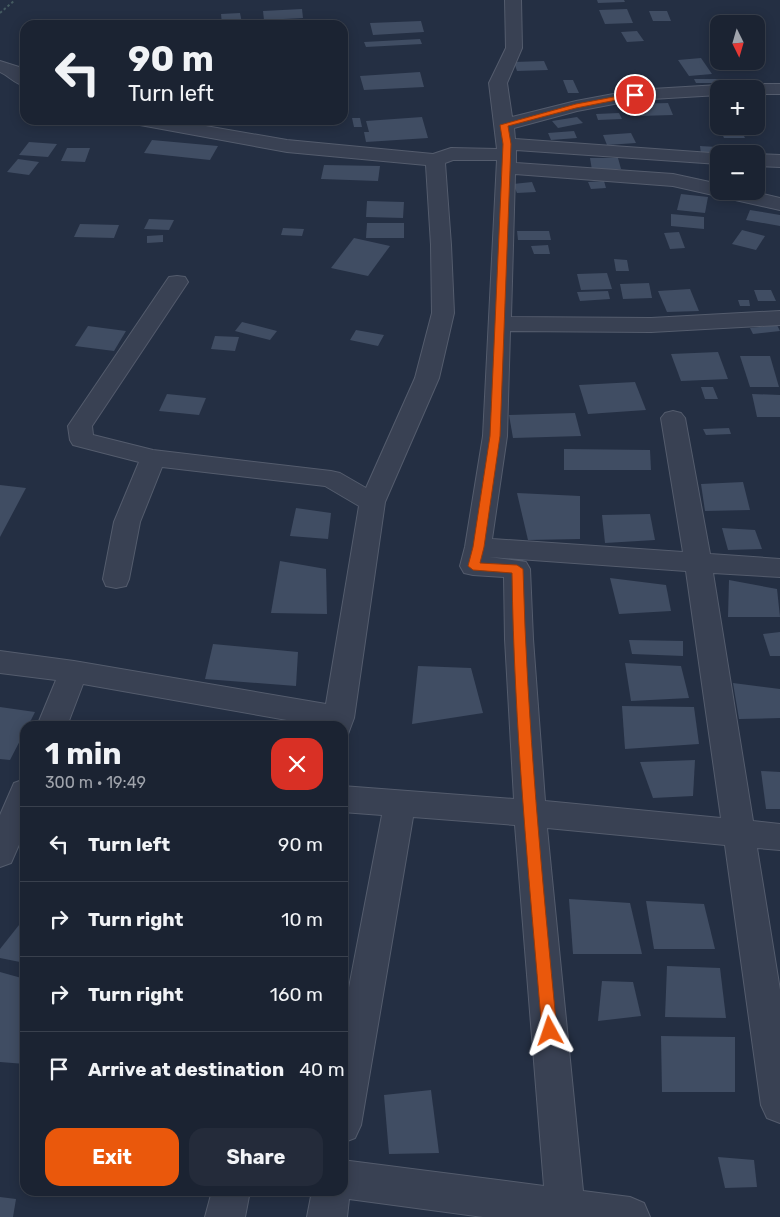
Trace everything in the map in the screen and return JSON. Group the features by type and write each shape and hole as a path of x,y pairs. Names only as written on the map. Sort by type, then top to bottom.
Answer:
{"street":[{"path":"513,0 514,48 498,83 506,148 501,324 495,436 478,547 473,566 517,569 519,639 530,813 566,1213"},
{"path":"0,66 13,71 20,77"},
{"path":"765,89 780,89"},
{"path":"506,148 576,106 635,95 710,91"},
{"path":"168,125 287,146 435,160 452,154 506,148 710,158"},
{"path":"506,148 710,188"},
{"path":"338,721 372,502 427,378 443,313 441,245 435,160"},
{"path":"765,160 780,161"},
{"path":"762,200 780,204"},
{"path":"177,282 80,426 82,440 152,458 331,479 372,502"},
{"path":"501,324 651,325 780,318"},
{"path":"674,418 698,563 780,1105"},
{"path":"116,579 127,522 152,458"},
{"path":"478,547 780,568"},
{"path":"0,662 74,672 333,721"},
{"path":"54,721 74,672"},
{"path":"348,800 530,813 780,837"},
{"path":"0,853 20,804"},
{"path":"348,1092 400,804"},
{"path":"348,1180 566,1213 630,1217"},
{"path":"225,1217 230,1196"},
{"path":"326,1217 330,1196"}],"path":[{"path":"0,13 15,0"}],"building":[{"path":"597,0 624,0 625,2 598,3"},
{"path":"302,9 303,18 264,20 263,11"},
{"path":"627,9 633,23 605,24 599,10"},
{"path":"649,11 667,11 671,21 653,21"},
{"path":"240,13 241,20 222,20 221,14"},
{"path":"421,21 424,32 373,35 370,23"},
{"path":"637,31 644,41 627,42 621,32"},
{"path":"420,39 422,44 366,47 364,42"},
{"path":"701,58 712,74 689,76 678,60"},
{"path":"544,61 548,70 517,71 514,62"},
{"path":"420,72 424,87 364,90 360,76"},
{"path":"694,79 724,80 710,80 710,83 696,83"},
{"path":"563,80 573,80 579,93 568,93"},
{"path":"668,103 673,115 638,116 633,104"},
{"path":"619,113 622,119 598,120 596,114"},
{"path":"422,117 428,138 366,142 364,132 369,132 366,121"},
{"path":"577,117 583,123 558,128 552,121"},
{"path":"352,118 360,118 362,127 354,127"},
{"path":"574,131 577,138 551,140 548,133"},
{"path":"631,133 636,143 607,145 603,135"},
{"path":"723,135 744,135 745,138 724,138"},
{"path":"152,140 218,146 210,160 144,153"},
{"path":"29,142 57,144 48,157 19,155"},
{"path":"700,146 710,147 710,154 701,154"},
{"path":"67,148 90,148 85,162 61,161"},
{"path":"590,158 618,158 621,169 592,170"},
{"path":"18,159 39,162 29,175 7,172"},
{"path":"324,165 380,166 378,181 321,179"},
{"path":"604,181 606,188 591,189 588,182"},
{"path":"532,182 536,192 517,193 513,184"},
{"path":"681,194 708,197 705,213 677,210"},
{"path":"367,201 404,202 403,218 366,217"},
{"path":"750,210 780,215 780,226 746,220"},
{"path":"671,214 704,217 704,229 671,226"},
{"path":"149,219 174,220 169,230 144,229"},
{"path":"367,223 404,223 404,238 366,238"},
{"path":"80,224 119,225 114,238 74,237"},
{"path":"283,228 304,229 302,236 281,235"},
{"path":"742,230 765,236 756,250 732,244"},
{"path":"517,231 549,231 551,240 518,240"},
{"path":"679,232 685,248 670,249 664,233"},
{"path":"163,235 163,242 147,243 147,236"},
{"path":"354,238 390,246 368,276 331,268"},
{"path":"548,245 550,254 534,254 531,246"},
{"path":"614,259 627,260 629,271 616,271"},
{"path":"607,273 612,289 581,290 577,274"},
{"path":"649,283 652,298 623,299 620,284"},
{"path":"690,289 699,311 667,312 658,291"},
{"path":"754,290 771,290 776,301 758,301"},
{"path":"608,291 610,299 580,301 577,292"},
{"path":"738,300 749,300 750,306 740,306"},
{"path":"242,322 277,331 270,340 235,331"},
{"path":"777,325 780,331 753,334 750,328"},
{"path":"88,326 126,331 114,351 75,346"},
{"path":"356,330 384,335 378,346 350,340"},
{"path":"215,336 239,337 235,351 211,349"},
{"path":"718,352 728,379 681,381 671,354"},
{"path":"740,356 770,356 779,387 750,387"},
{"path":"635,382 646,410 588,414 579,385"},
{"path":"701,387 713,387 718,399 705,399"},
{"path":"167,394 206,398 199,415 159,411"},
{"path":"752,394 780,395 780,417 757,417"},
{"path":"575,413 581,436 513,438 509,415"},
{"path":"729,428 731,434 706,435 703,429"},
{"path":"564,449 650,450 651,470 564,470"},
{"path":"743,482 750,510 705,511 701,484"},
{"path":"0,485 26,488 0,537"},
{"path":"517,493 580,496 580,539 528,540"},
{"path":"296,508 331,513 328,539 290,536"},
{"path":"650,514 655,540 605,543 602,515"},
{"path":"722,528 755,530 762,549 728,550"},
{"path":"280,561 326,569 327,614 271,613"},
{"path":"610,578 666,585 671,611 619,614"},
{"path":"729,580 777,589 780,617 728,617"},
{"path":"780,632 780,656 770,656 763,634"},
{"path":"629,640 683,641 683,656 632,654"},
{"path":"213,644 298,652 296,686 205,679"},
{"path":"625,663 681,666 689,698 631,701"},
{"path":"418,666 471,668 483,713 412,724"},
{"path":"733,683 780,689 780,718 739,719"},
{"path":"622,706 694,707 699,744 625,749"},
{"path":"0,707 35,712 30,721 20,721 20,741 10,760 0,759"},
{"path":"695,760 693,796 653,798 640,762"},
{"path":"761,771 780,772 780,809 766,809"},
{"path":"569,899 630,903 642,954 573,954"},
{"path":"646,901 704,904 715,949 654,949"},
{"path":"20,924 20,962 0,958 0,949"},
{"path":"667,966 720,968 726,1018 665,1017"},
{"path":"0,972 20,978 20,1064 0,1062"},
{"path":"602,981 633,982 641,1016 598,1021"},
{"path":"661,1036 735,1037 735,1092 662,1092"},
{"path":"431,1090 439,1153 389,1154 384,1095"},
{"path":"718,1157 754,1160 757,1187 725,1188"},
{"path":"0,1197 16,1199 13,1217 0,1217"}],"route":[{"path":"550,1031 530,813 519,639 517,569 473,566 478,547 495,436 507,144 504,125 576,106 635,95"}]}
